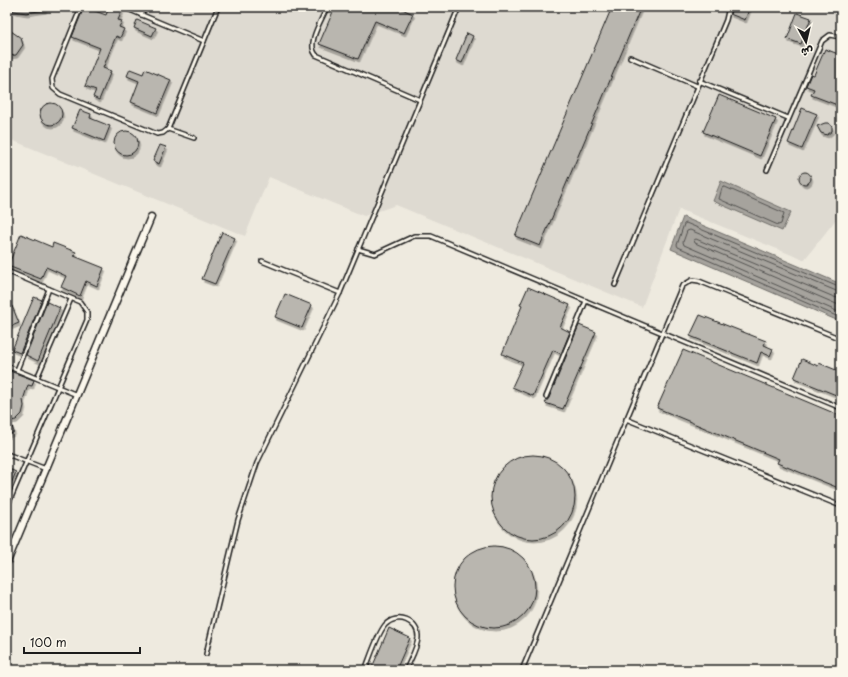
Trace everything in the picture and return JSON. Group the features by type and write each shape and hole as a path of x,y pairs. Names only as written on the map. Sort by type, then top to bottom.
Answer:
{"street":[{"path":"7,562 151,217"}],"lane":[{"path":"81,7 52,79 53,88 60,94 154,134 163,133 168,129 218,7"},
{"path":"123,7 204,41"},
{"path":"142,15 145,7"},
{"path":"327,7 312,43 316,55 420,100"},
{"path":"206,654 232,539 252,476 265,445 340,293 459,7"},
{"path":"615,285 699,81 726,20 729,7"},
{"path":"767,170 823,39 830,35 841,38"},
{"path":"630,58 697,86"},
{"path":"699,81 788,118"},
{"path":"168,129 194,138"},
{"path":"358,249 375,254 414,236 431,236 841,408"},
{"path":"262,260 340,293"},
{"path":"7,271 80,302 88,312 87,320 7,507"},
{"path":"522,670 682,286 688,281 696,280 841,339"},
{"path":"17,370 50,289"},
{"path":"37,378 71,298"},
{"path":"546,397 586,301"},
{"path":"7,366 78,395"},
{"path":"626,419 841,506"},
{"path":"7,454 46,469"},
{"path":"365,670 384,626 394,619 400,618 411,622 417,632 417,644 406,670"}],"shaded area":[{"path":"7,7 841,7 841,213 804,260 679,209 642,307 396,205 364,216 269,177 245,236 7,138"}],"water":[{"path":"721,181 791,212 782,231 713,201"},
{"path":"683,217 841,284 841,322 671,249"}],"building":[{"path":"9,7 45,7 45,10 26,13 9,10"},
{"path":"84,7 106,15 109,7 122,11 118,20 122,21 119,27 124,29 120,38 116,36 103,68 111,71 99,100 93,97 96,90 85,86 100,48 72,37"},
{"path":"335,7 398,7 413,14 404,33 375,21 358,59 319,44"},
{"path":"612,7 641,7 540,246 515,236"},
{"path":"732,7 750,7 745,20 730,14"},
{"path":"797,13 811,18 801,44 787,39"},
{"path":"137,20 156,28 152,36 134,28"},
{"path":"11,31 21,38 23,45 16,55 7,56 7,32"},
{"path":"467,33 473,36 462,63 456,60"},
{"path":"825,49 841,55 840,106 811,95 814,89 806,86 811,74 814,75"},
{"path":"130,69 143,74 145,69 171,80 157,113 131,102 139,81 127,76"},
{"path":"719,95 776,119 760,156 703,132"},
{"path":"47,103 55,103 62,110 62,118 55,125 47,125 40,118 40,110"},
{"path":"802,108 817,114 802,149 788,143"},
{"path":"80,110 91,114 90,118 110,126 104,141 72,128"},
{"path":"829,123 832,127 832,131 827,135 821,133 817,126"},
{"path":"126,131 135,134 138,143 135,152 126,155 117,152 114,143 117,134"},
{"path":"160,145 166,147 159,164 153,161"},
{"path":"803,172 807,172 811,178 807,184 803,184 799,180 799,176"},
{"path":"222,232 235,238 215,284 202,279"},
{"path":"21,234 52,247 53,243 76,252 74,256 104,268 97,286 86,281 80,296 61,287 66,276 46,267 41,279 8,266"},
{"path":"528,287 570,305 560,327 570,332 561,354 553,350 533,396 512,387 523,363 502,354 522,306 520,305"},
{"path":"285,294 312,305 302,328 275,317"},
{"path":"34,297 42,300 20,353 12,350"},
{"path":"47,302 60,308 38,361 26,355"},
{"path":"12,306 19,323 7,328 7,308"},
{"path":"700,315 766,341 764,345 773,349 770,356 761,352 757,363 690,336"},
{"path":"579,325 596,332 563,409 545,403 549,398"},
{"path":"683,350 841,416 841,489 777,463 779,459 657,408"},
{"path":"802,359 818,366 819,363 841,372 841,397 794,378"},
{"path":"7,370 34,380 32,386 28,385 23,400 24,406 22,414 16,420 10,421 14,432 7,436"},
{"path":"533,455 541,456 556,462 568,474 574,489 574,505 568,520 556,532 541,538 533,539 525,538 510,532 498,520 492,505 491,497 492,489 498,474 510,462 525,456"},
{"path":"7,468 16,472 7,493"},
{"path":"486,546 502,546 517,553 528,564 535,579 535,595 532,603 523,616 510,625 502,628 486,628 471,621 460,610 453,595 453,579 460,564 471,553"},
{"path":"389,628 410,638 396,670 371,670"}]}
